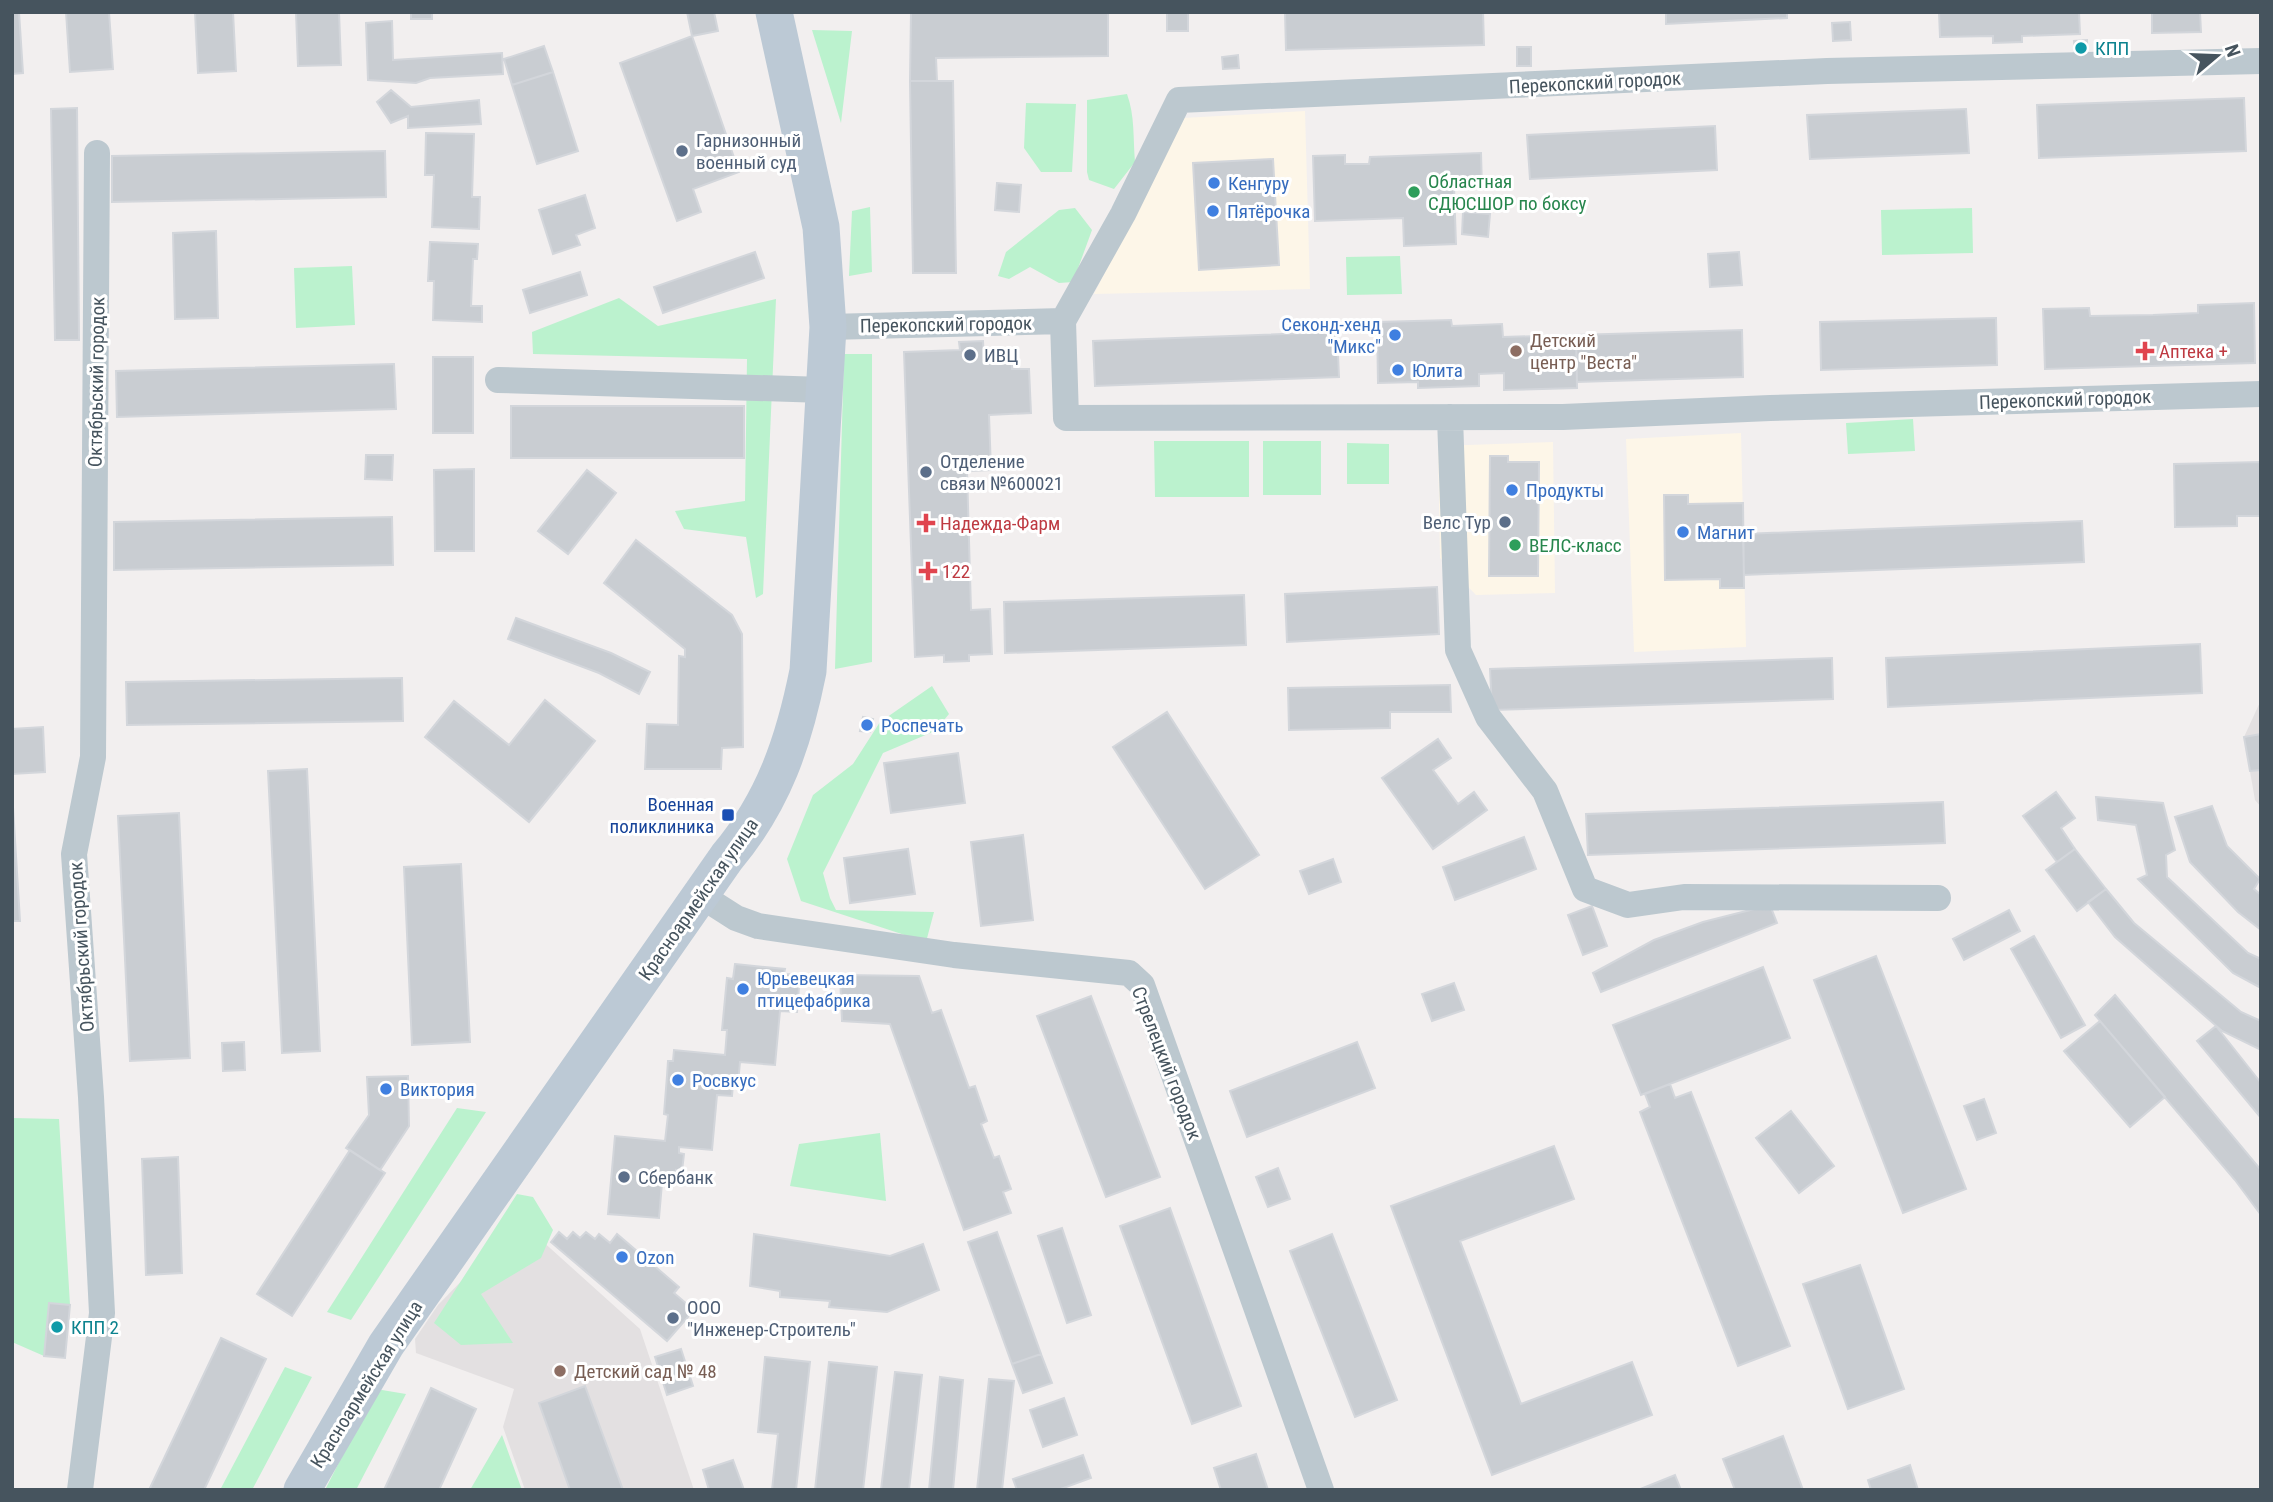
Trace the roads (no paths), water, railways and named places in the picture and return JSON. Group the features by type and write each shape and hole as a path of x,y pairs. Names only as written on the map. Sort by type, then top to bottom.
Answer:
{"street":[{"name":"Красноармейская улица","path":"302,1490 386,1345 700,895 747,834 784,764 798,719 808,671 828,327 821,227 774,12"},
{"name":"Перекопский городок","path":"2261,61 1828,71 1179,100 1123,214 1063,321 1066,418 1563,418 1770,408 2261,394"},
{"name":"Октябрьский городок","path":"79,1490 102,1313 92,1097 74,854 93,757 97,153"},
{"name":"Перекопский городок","path":"828,327 1063,321"},
{"path":"498,380 824,390"},
{"path":"1450,417 1458,650 1488,717 1545,791 1585,889 1628,905 1684,897 1938,898"},
{"name":"Стрелецкий городок","path":"700,895 736,918 758,926 954,955 1129,973 1142,985 1321,1490"}],"place":[{"name":"КПП","path":"2081,48"},
{"name":"Гарнизонный военный суд","path":"682,151"},
{"name":"Кенгуру","path":"1214,183"},
{"name":"Областная СДЮСШОР по боксу","path":"1414,192"},
{"name":"Пятёрочка","path":"1213,211"},
{"name":"Секонд-хенд \"Микс\"","path":"1395,335"},
{"name":"Детский центр \"Веста\"","path":"1516,351"},
{"name":"Аптека +","path":"2145,351"},
{"name":"ИВЦ","path":"970,355"},
{"name":"Юлита","path":"1398,370"},
{"name":"Отделение связи №600021","path":"926,472"},
{"name":"Продукты","path":"1512,490"},
{"name":"Велс Тур","path":"1505,522"},
{"name":"Надежда-Фарм","path":"926,523"},
{"name":"Магнит","path":"1683,532"},
{"name":"ВЕЛС-класс","path":"1515,545"},
{"name":"122","path":"928,571"},
{"name":"Роспечать","path":"867,725"},
{"name":"Военная поликлиника","path":"728,815"},
{"name":"Юрьевецкая птицефабрика","path":"743,989"},
{"name":"Росвкус","path":"678,1080"},
{"name":"Виктория","path":"386,1089"},
{"name":"Сбербанк","path":"624,1177"},
{"name":"Ozon","path":"622,1257"},
{"name":"ООО \"Инженер-Строитель\"","path":"673,1318"},
{"name":"КПП 2","path":"57,1327"},
{"name":"Детский сад № 48","path":"560,1371"}]}
